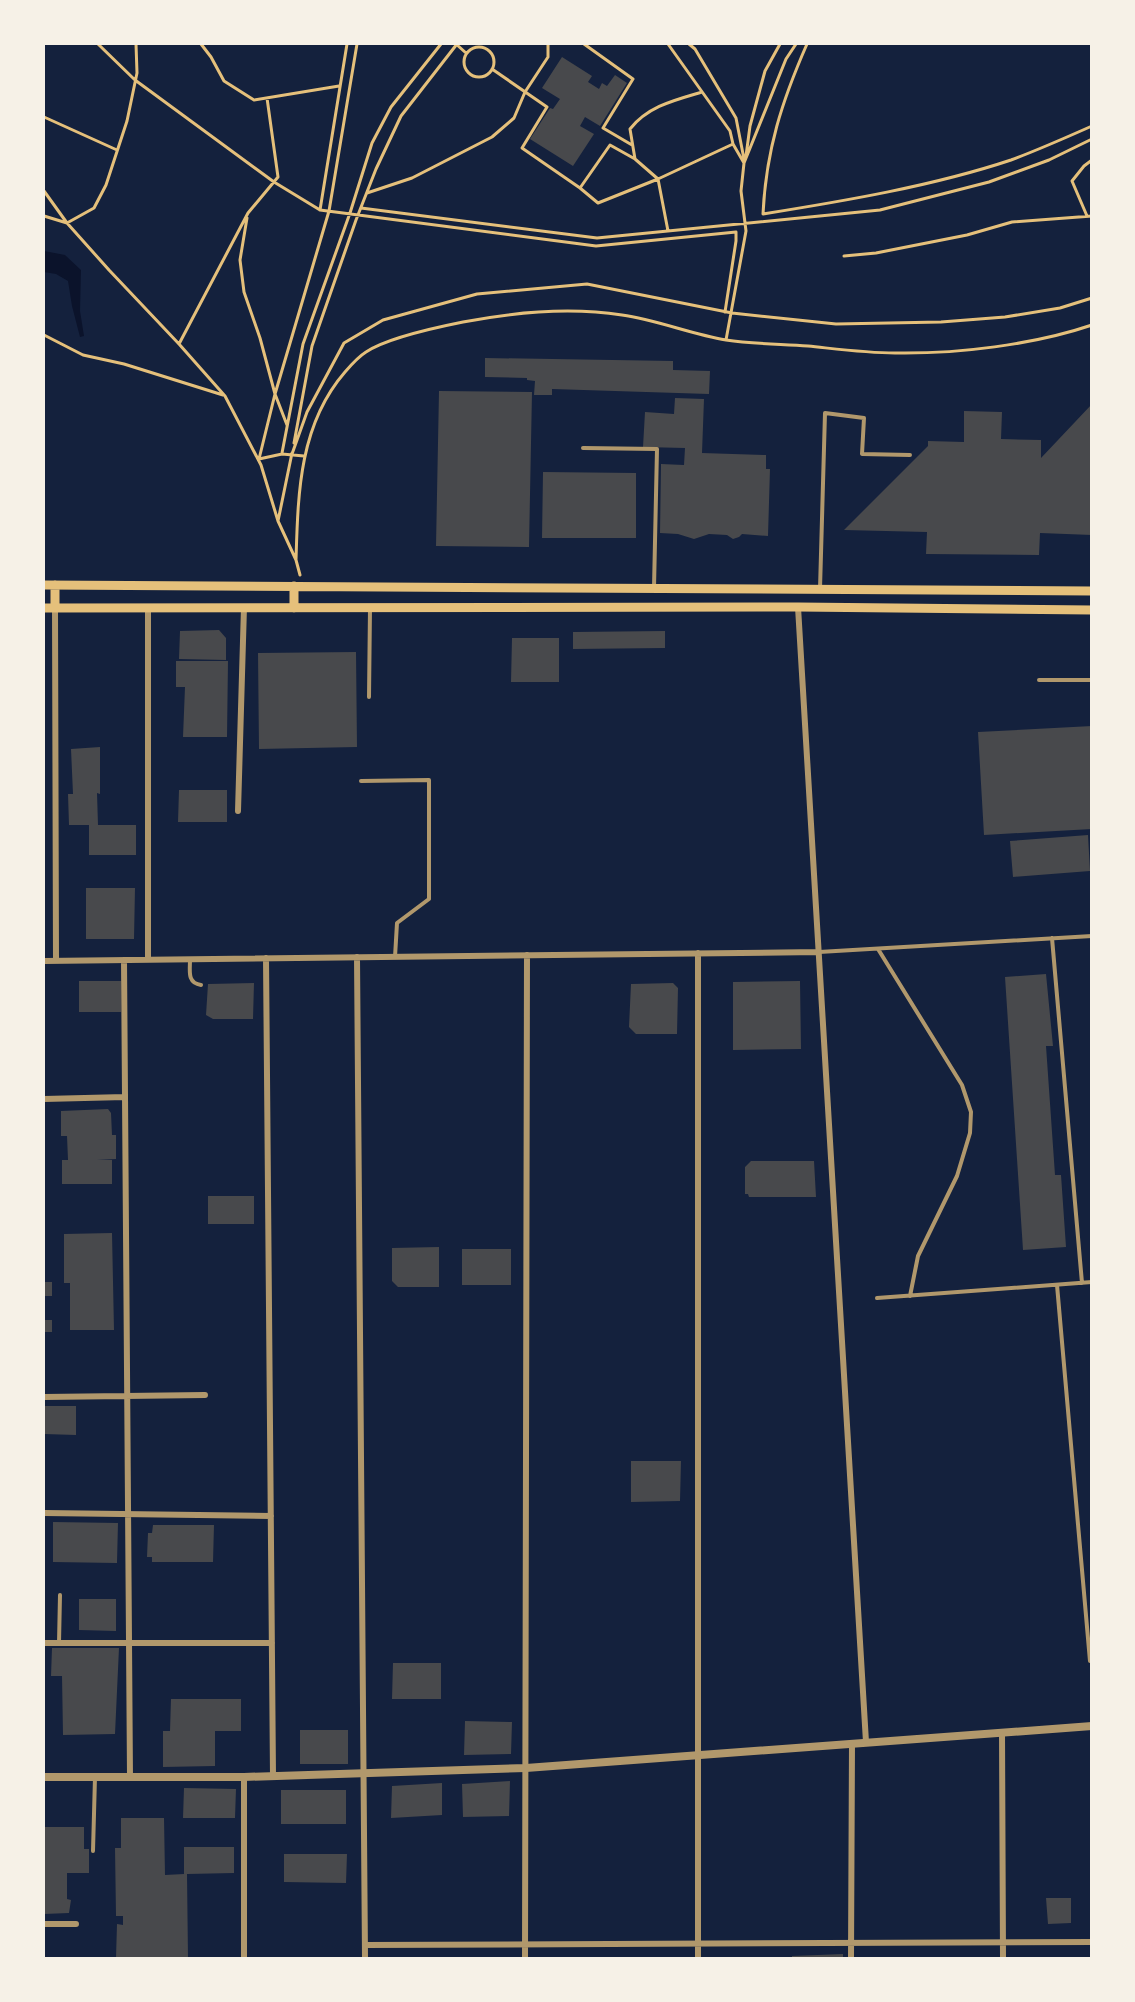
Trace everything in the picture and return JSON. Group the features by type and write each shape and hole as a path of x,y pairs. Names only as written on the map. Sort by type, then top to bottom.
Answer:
{"main road":[{"path":"44,585 1092,591"},
{"path":"55,585 55,608"},
{"path":"294,608 298,586"},
{"path":"798,590 798,607"},
{"path":"44,608 798,607 1092,610"}],"street":[{"path":"798,607 866,1742"},
{"path":"55,608 56,961"},
{"path":"148,608 148,960"},
{"path":"238,811 244,608"},
{"path":"44,961 819,952"},
{"path":"698,953 698,1959"},
{"path":"525,1959 527,955"},
{"path":"357,957 365,1959"},
{"path":"266,958 273,1776"},
{"path":"124,960 130,1777"},
{"path":"44,1098 125,1097"},
{"path":"44,1397 205,1395"},
{"path":"44,1514 271,1516"},
{"path":"44,1643 272,1643"},
{"path":"44,1777 244,1777 526,1768 1092,1726"},
{"path":"1002,1732 1003,1959"},
{"path":"850,1959 852,1744"},
{"path":"244,1777 244,1959"},
{"path":"44,1924 76,1924"},
{"path":"365,1945 1092,1942"}],"lane":[{"path":"820,590 825,414 864,418 862,454 910,455"},
{"path":"583,448 657,449 654,589"},
{"path":"369,697 370,608"},
{"path":"1039,680 1092,680"},
{"path":"360,781 429,780 429,898 397,923 395,957"},
{"path":"819,952 1092,936"},
{"path":"1052,938 1082,1283"},
{"path":"878,949 962,1085 972,1112 970,1133 957,1176 918,1256 910,1296"},
{"path":"190,959 190,978 201,985"},
{"path":"878,1298 1092,1282"},
{"path":"1057,1285 1090,1661"},
{"path":"59,1643 60,1595"},
{"path":"93,1851 95,1777"}],"path":[{"path":"98,44 135,80 274,182 320,210 596,246 736,232 725,312"},
{"path":"44,216 68,223 94,208 105,185 127,121 135,80 136,44"},
{"path":"201,44 225,81 254,100 340,86"},
{"path":"320,210 347,44"},
{"path":"259,459 275,394 328,211 357,44"},
{"path":"282,454 303,344 350,213 372,143 391,107 441,44"},
{"path":"278,521 312,346 376,169 401,116 457,44 467,53"},
{"path":"367,193 412,178 492,137 514,118 525,92 548,57 548,44"},
{"path":"584,44 633,79 603,128 632,145"},
{"path":"668,44 730,131 744,164"},
{"path":"689,44 695,49 724,94 736,118 744,164"},
{"path":"726,340 746,231 741,191 750,126 765,71 780,44"},
{"path":"744,164 786,59 796,44"},
{"path":"807,44 786,93 768,158 763,214 931,182 1009,160 1092,126"},
{"path":"475,47 485,48 493,54 492,69 481,77 471,75 465,67 467,53 475,47"},
{"path":"492,69 548,107 522,148 598,203 658,179 734,144"},
{"path":"635,159 630,129 639,118 673,100 702,92"},
{"path":"179,344 248,213 278,177 267,98"},
{"path":"44,117 117,150"},
{"path":"361,208 597,238 880,210 989,182 1049,159 1092,139"},
{"path":"580,188 610,145 635,159 658,179 668,231"},
{"path":"844,256 876,253 968,235 1012,222 1090,216 1072,181 1092,160"},
{"path":"44,191 68,223 225,396 259,459 278,521 296,560"},
{"path":"248,213 240,260 244,292 261,338 275,394 287,426"},
{"path":"292,454 307,412 344,343 383,320 477,294 587,284 725,312 836,324 941,322 1032,313 1060,308 1092,298"},
{"path":"298,586 296,560 298,506 304,456 315,420 327,396 350,366 364,352 376,346 438,327 516,313 550,311 623,315 726,340 895,353 1008,345 1092,325"},
{"path":"44,335 83,355 124,364 225,396"},
{"path":"259,459 282,454 304,456"}],"water":[{"path":"44,251 65,255 81,270 80,311 84,336 80,337 68,281 56,274 44,272"}],"building":[{"path":"562,57 592,76 588,82 599,89 602,83 607,86 615,75 627,83 600,126 585,117 580,126 594,134 573,166 530,139 550,108 553,109 560,99 542,88"},
{"path":"485,358 673,361 673,370 710,371 709,394 552,389 552,395 534,395 535,381 527,380 527,378 485,377"},
{"path":"439,391 532,392 529,547 436,546"},
{"path":"675,398 704,399 702,453 766,455 766,469 770,469 768,536 742,534 733,539 727,535 709,534 694,539 678,534 660,533 661,464 684,465 685,448 643,447 645,412 674,414"},
{"path":"1092,404 1092,535 1040,533 1039,555 926,554 927,532 844,530 928,446 928,441 964,442 964,411 1002,412 1001,439 1041,440 1041,458"},
{"path":"543,472 636,473 636,538 542,538"},
{"path":"219,630 226,638 226,660 179,659 180,631"},
{"path":"665,631 665,648 573,649 573,632"},
{"path":"512,638 559,638 559,682 511,682"},
{"path":"356,652 357,747 259,749 258,653"},
{"path":"176,661 228,661 227,737 183,737 185,687 176,687"},
{"path":"1092,726 1092,829 984,835 978,732"},
{"path":"100,747 100,794 97,793 98,825 136,825 136,855 89,855 89,825 69,825 68,794 73,794 71,749"},
{"path":"179,790 227,790 227,822 178,822"},
{"path":"1088,835 1090,871 1013,877 1010,841"},
{"path":"86,888 135,888 134,939 86,939"},
{"path":"1046,974 1053,1046 1046,1046 1055,1175 1061,1175 1066,1247 1023,1250 1005,977"},
{"path":"79,981 121,981 121,1012 79,1012"},
{"path":"800,981 801,1049 733,1050 733,982"},
{"path":"254,983 253,1019 213,1019 206,1015 208,984"},
{"path":"673,983 678,988 677,1034 636,1034 629,1027 631,984"},
{"path":"108,1109 111,1113 112,1135 116,1135 116,1159 97,1160 112,1160 112,1184 62,1184 62,1160 68,1160 67,1136 61,1136 61,1111"},
{"path":"751,1161 814,1161 816,1197 749,1197 745,1194 745,1167"},
{"path":"208,1196 254,1196 254,1224 208,1224"},
{"path":"112,1233 114,1330 70,1330 70,1283 64,1283 64,1234"},
{"path":"439,1247 439,1287 398,1287 392,1281 392,1248"},
{"path":"462,1249 511,1249 511,1285 462,1285"},
{"path":"44,1282 52,1282 52,1296 44,1296"},
{"path":"44,1320 52,1320 52,1332 44,1332"},
{"path":"44,1406 76,1406 76,1435 44,1434"},
{"path":"631,1461 681,1461 680,1501 631,1502"},
{"path":"53,1522 118,1523 117,1563 53,1562"},
{"path":"153,1525 214,1525 213,1562 152,1562 152,1557 147,1557 148,1533 152,1533"},
{"path":"79,1599 116,1599 116,1631 79,1630"},
{"path":"52,1648 119,1648 115,1734 63,1735 62,1676 51,1676"},
{"path":"393,1663 441,1663 441,1699 392,1699"},
{"path":"171,1699 241,1699 241,1731 215,1731 215,1766 163,1767 163,1731 170,1731"},
{"path":"465,1721 512,1722 511,1754 464,1755"},
{"path":"300,1730 348,1730 348,1764 300,1764"},
{"path":"510,1781 509,1816 463,1817 462,1784"},
{"path":"442,1783 442,1815 391,1818 392,1786"},
{"path":"184,1788 236,1789 235,1818 183,1818"},
{"path":"281,1790 346,1790 346,1824 281,1824"},
{"path":"121,1818 164,1818 165,1875 184,1874 184,1847 234,1847 234,1873 187,1874 188,1958 116,1958 117,1924 123,1925 123,1916 116,1916 115,1848 121,1848"},
{"path":"44,1827 84,1827 84,1849 89,1849 89,1873 67,1873 67,1899 71,1900 69,1913 44,1914"},
{"path":"284,1854 347,1854 346,1883 284,1882"},
{"path":"1046,1898 1071,1898 1071,1923 1048,1924"},
{"path":"843,1954 843,1958 792,1958 792,1956"}]}
